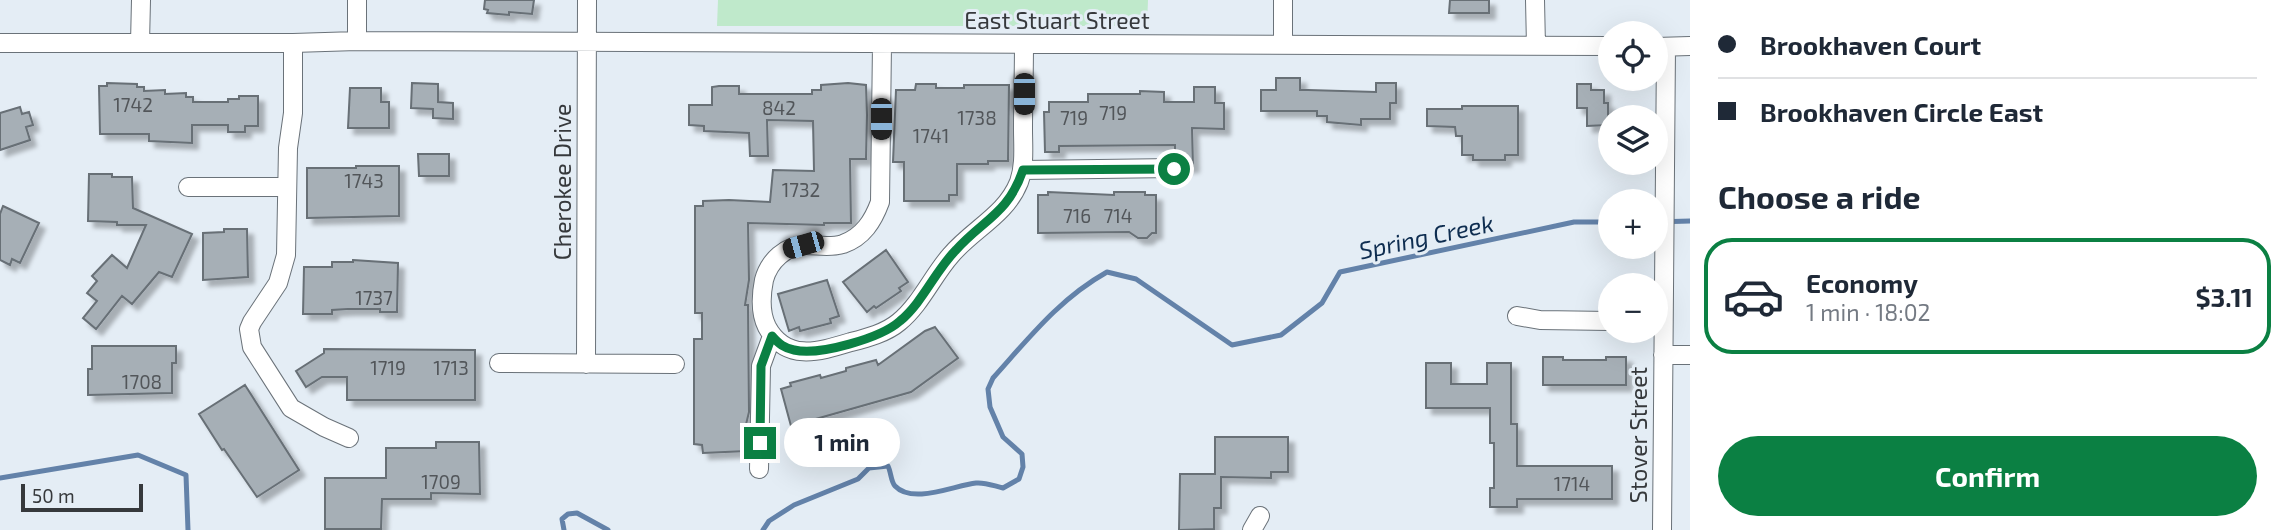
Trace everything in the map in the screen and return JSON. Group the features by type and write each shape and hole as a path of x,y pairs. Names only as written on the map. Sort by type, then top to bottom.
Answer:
{"street":[{"path":"141,0 141,43"},
{"path":"356,41 357,0"},
{"name":"Cherokee Drive","path":"586,363 587,0"},
{"path":"1283,0 1283,45"},
{"path":"1535,0 1536,46"},
{"name":"East Stuart Street","path":"0,43 356,41 1598,47"},
{"path":"293,43 293,113 288,148 286,255 278,283 252,321 249,339 291,408 349,438"},
{"path":"882,44 881,194 875,216 857,237 843,244 827,247 803,245 789,249 776,258 765,279 761,307 772,336 784,348 810,351 869,337 899,323 963,241 999,213 1009,201 1023,170 1024,44"},
{"path":"1668,47 1690,46"},
{"name":"Stover Street","path":"1662,91 1662,273"},
{"path":"1023,170 1174,169"},
{"path":"188,187 287,187"},
{"path":"1517,316 1540,320 1598,321"},
{"path":"759,469 761,366 772,336"},
{"name":"Stover Street","path":"1662,343 1662,530"},
{"path":"1663,355 1690,355"},
{"path":"499,363 675,364"}],"green space":[{"path":"718,0 1148,0 1147,26 717,26"}],"building":[{"path":"485,0 534,0 532,14 487,13 488,10 484,9"},
{"path":"1450,0 1489,0 1489,13 1449,13"},
{"path":"1276,78 1300,78 1300,90 1376,92 1376,83 1396,83 1396,103 1390,103 1390,119 1361,119 1361,125 1327,122 1327,116 1317,116 1317,111 1261,111 1261,90 1276,90"},
{"path":"107,83 137,84 137,87 144,87 144,91 165,90 165,94 186,93 186,97 193,97 193,102 228,102 228,99 239,99 239,96 258,96 258,126 245,126 245,132 228,132 228,125 192,125 192,143 149,141 149,134 100,134 99,86 107,86"},
{"path":"412,83 438,84 438,102 453,103 453,119 433,118 433,109 411,108"},
{"path":"916,84 936,84 936,88 1009,85 1008,161 957,164 957,195 949,195 949,201 904,201 904,162 893,162 896,90 915,90"},
{"path":"1577,84 1591,84 1591,90 1604,91 1604,103 1608,105 1598,105 1598,125 1587,126 1587,108 1577,108"},
{"path":"821,85 866,85 867,115 866,159 850,159 851,223 748,223 749,280 745,305 748,305 749,412 743,437 747,437 747,451 703,453 702,445 694,444 694,339 702,339 702,313 695,313 695,206 703,206 703,201 770,202 773,170 814,171 813,121 767,120 768,156 750,156 749,133 704,131 704,126 689,125 689,105 712,105 712,87 719,86 739,86 739,94 812,94 812,90 821,90"},
{"path":"1194,87 1215,87 1215,103 1224,103 1224,129 1192,128 1193,166 1185,167 1180,158 1175,157 1175,145 1059,146 1059,152 1045,152 1044,112 1049,112 1049,102 1088,102 1088,94 1140,94 1140,91 1164,92 1164,102 1194,102"},
{"path":"350,88 381,88 381,102 389,102 389,128 348,128"},
{"path":"1462,106 1518,106 1518,155 1505,155 1505,160 1473,160 1473,155 1462,155 1462,136 1456,136 1455,127 1427,126 1427,109 1462,109"},
{"path":"20,107 22,114 29,112 33,125 26,127 30,140 0,150 0,113"},
{"path":"418,154 449,154 449,176 419,176"},
{"path":"399,166 399,216 307,218 307,168"},
{"path":"89,174 132,177 133,208 192,234 172,277 159,272 132,304 122,296 96,329 83,318 97,301 87,293 97,281 92,276 112,255 127,268 146,225 88,221"},
{"path":"1048,192 1114,195 1114,192 1145,192 1145,195 1156,195 1156,233 1147,238 1138,238 1129,232 1038,233 1038,195 1048,195"},
{"path":"3,206 39,223 20,263 12,259 10,265 0,260 0,214"},
{"path":"224,229 247,229 248,277 203,280 203,233 224,232"},
{"path":"886,250 908,282 899,288 901,291 867,312 843,282"},
{"path":"353,260 398,263 397,312 348,309 332,310 332,314 303,314 304,267 332,267 332,262"},
{"path":"827,280 839,316 830,319 831,323 789,331 778,294"},
{"path":"935,327 958,358 911,392 791,426 781,389 791,386 790,383 820,375 821,378 876,360 878,365 925,331"},
{"path":"92,346 176,346 176,363 172,363 172,393 88,395 88,369 92,369"},
{"path":"324,349 475,350 475,400 347,400 347,377 322,377 306,387 296,371 324,353"},
{"path":"1543,357 1606,360 1606,357 1626,357 1626,385 1543,385"},
{"path":"1426,363 1451,363 1451,384 1487,384 1487,363 1511,363 1511,424 1517,424 1517,466 1612,466 1612,499 1517,499 1517,507 1490,507 1490,488 1494,488 1494,443 1490,443 1490,408 1426,408"},
{"path":"245,385 299,470 257,497 199,414"},
{"path":"1215,437 1288,437 1288,472 1271,472 1271,478 1221,477 1221,508 1214,508 1214,529 1179,530 1180,474 1215,474"},
{"path":"436,442 479,442 480,494 431,493 431,499 382,499 381,529 325,529 325,478 386,478 386,448 436,448"}],"waterway":[{"name":"Spring Creek","path":"1668,222 1690,221"},
{"name":"Spring Creek","path":"763,530 769,521 794,505 858,479 869,468 888,466 895,486 912,494 976,483 1003,488 1019,479 1023,467 1022,454 1003,437 990,407 988,389 993,378 1059,307 1107,272 1136,279 1232,345 1281,335 1322,303 1340,272 1574,222 1598,222"},
{"name":"Spring Creek","path":"0,478 138,455 186,475 188,530"},
{"name":"Spring Creek","path":"564,530 562,519 568,514 577,513 608,530"}],"route":[{"path":"760,443 761,366 772,336 784,348 810,351 844,345 899,323 963,241 999,213 1009,201 1023,170 1174,169"}]}
